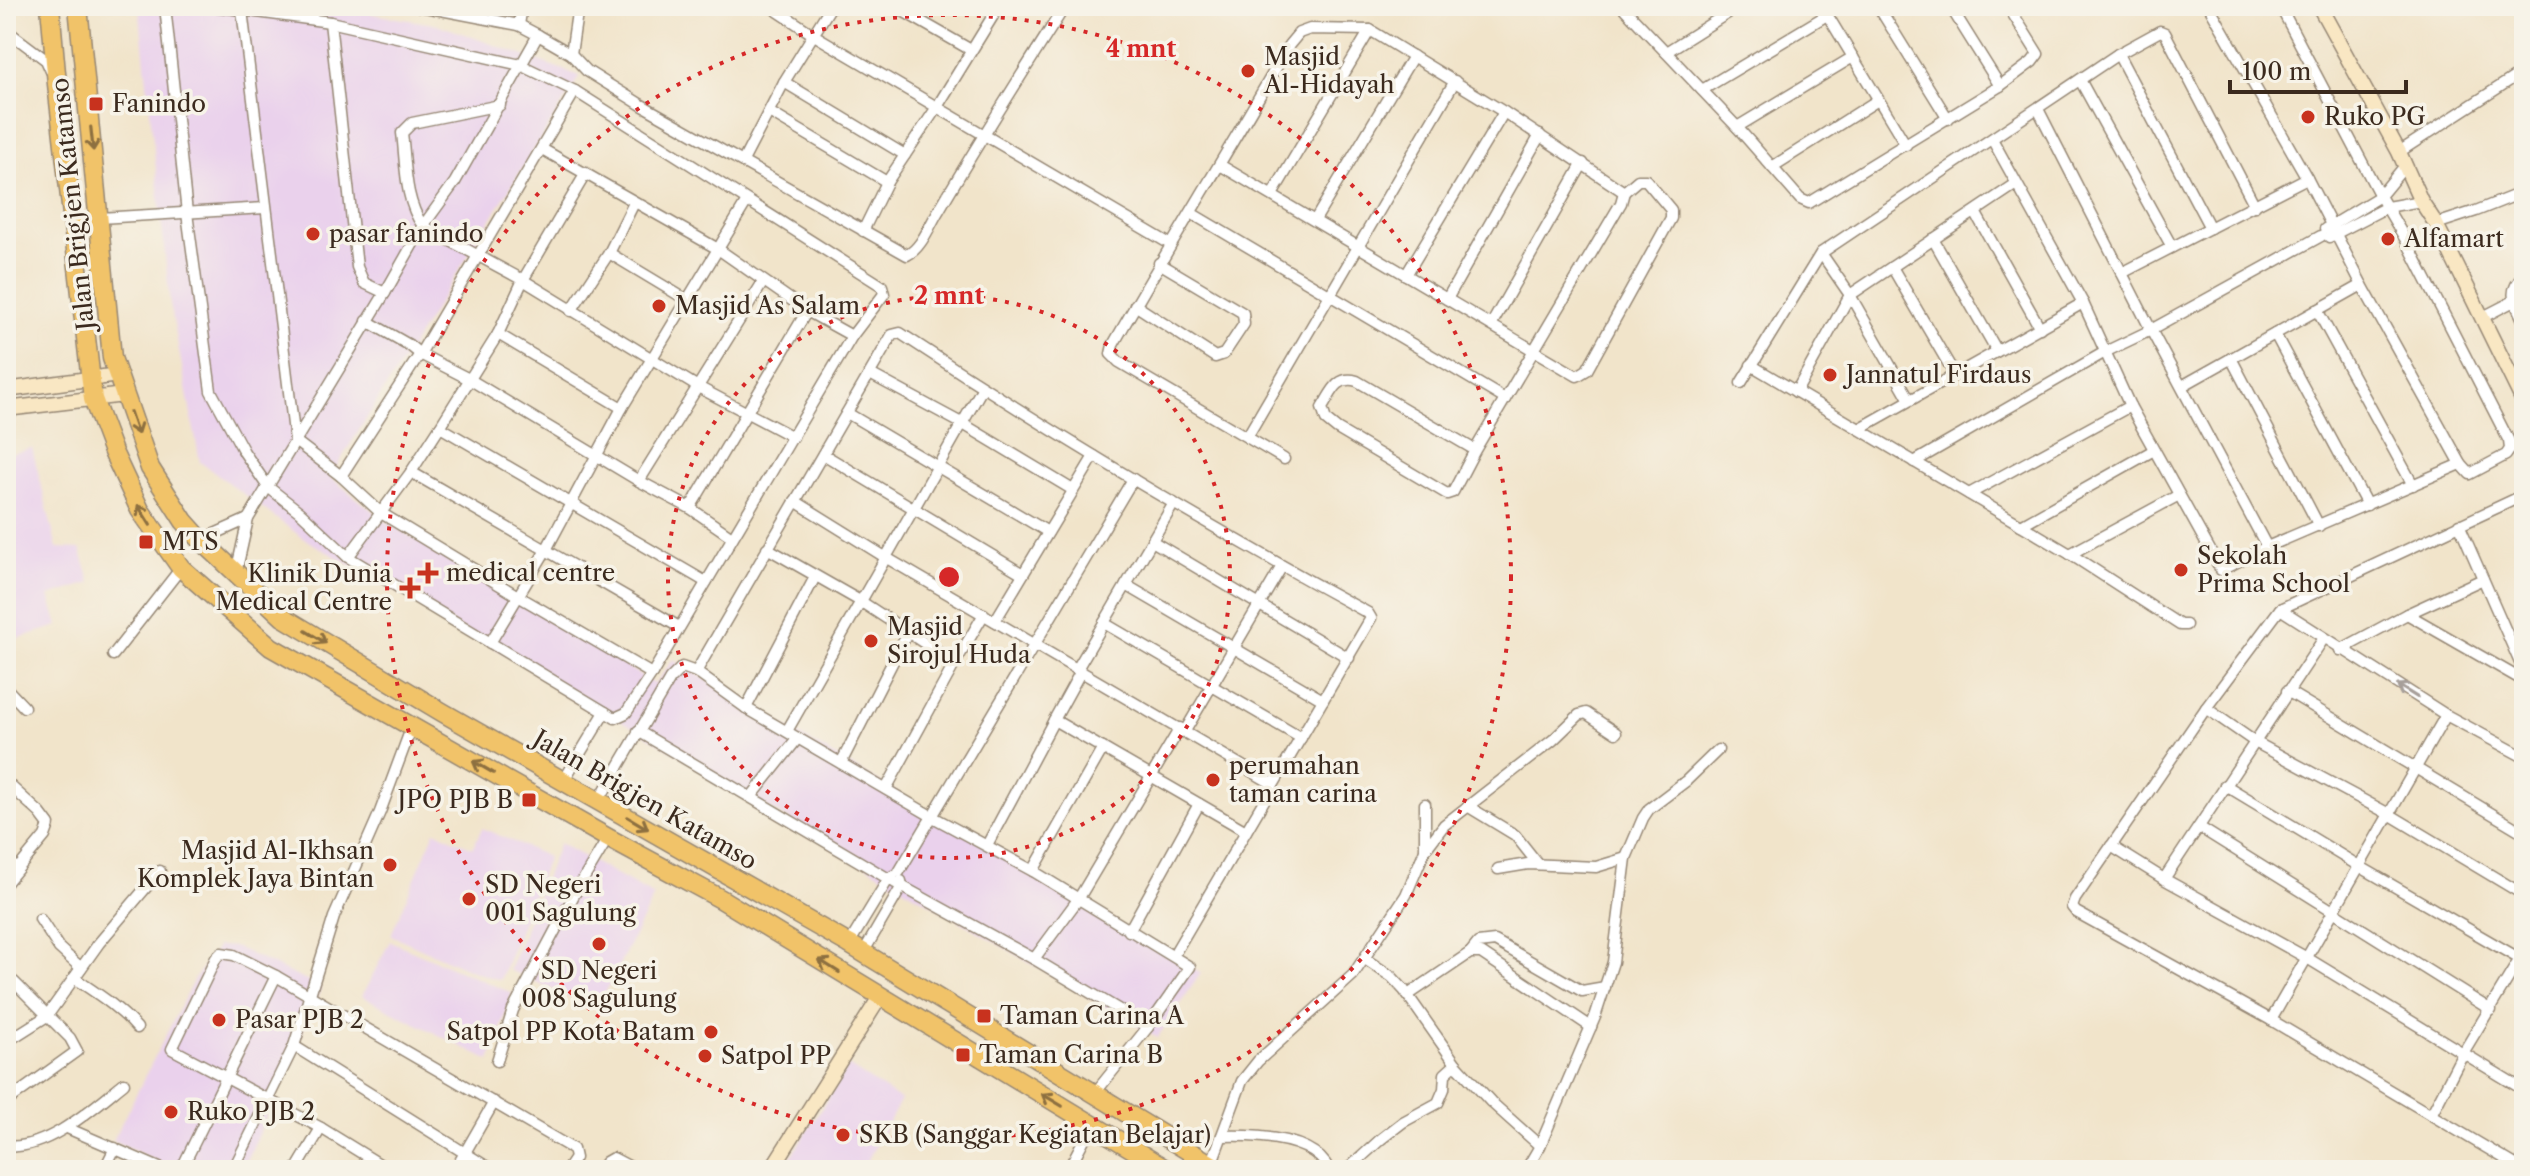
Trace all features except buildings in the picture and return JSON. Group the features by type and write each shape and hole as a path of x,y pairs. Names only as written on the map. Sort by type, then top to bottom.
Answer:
{"highway":[{"name":"Jalan Brigjen Katamso","path":"50,6 93,399 140,510 181,568 271,647 721,899 1167,1170"},
{"name":"Jalan Brigjen Katamso","path":"78,6 112,358 150,468 184,521 201,540 283,617 442,712 856,949 1215,1167"}],"main road":[{"path":"2319,6 2399,152 2524,403"},
{"path":"6,390 118,375"},
{"path":"6,409 124,395"},
{"path":"771,1170 880,997"}],"street":[{"path":"6,12 16,6"},
{"path":"165,6 187,213 211,391 244,452 268,487 348,557 615,718 626,713 852,336 884,294 882,286 575,91 521,65 330,22 213,6"},
{"path":"420,6 519,25 571,54 587,71 686,132 907,255 1065,6"},
{"path":"519,25 522,6"},
{"path":"571,54 578,6"},
{"path":"770,6 814,35 1170,244"},
{"path":"743,161 784,82 831,6"},
{"path":"894,6 971,50"},
{"path":"1640,6 1626,10 1737,127 1800,199 1809,203 1948,119 2032,62 2038,54 2008,6"},
{"path":"1666,52 1739,6"},
{"path":"1878,6 1948,119"},
{"path":"1950,6 2000,86"},
{"path":"2209,6 2307,178 2332,230 2461,464 2470,474 2506,455 2510,449 2509,441 2280,6"},
{"path":"863,231 887,182 937,107 993,8"},
{"path":"242,10 295,441 341,476 381,513 652,674"},
{"path":"1702,90 1824,10 1906,145"},
{"path":"330,22 357,267 364,283 385,293"},
{"path":"1284,459 1119,362 1111,354 1113,345 1170,244 1299,33 1310,29 1370,30 1504,112 1624,192"},
{"path":"6,30 46,60 57,84"},
{"path":"1272,195 1370,30"},
{"path":"1741,383 1821,253 2118,54 2156,33 2165,33 2255,206"},
{"path":"236,573 248,519 423,226 455,182 538,35"},
{"path":"2118,54 2210,228"},
{"path":"1315,220 1413,56"},
{"path":"1737,127 1853,57"},
{"path":"2399,152 2524,71"},
{"path":"2080,80 2172,247"},
{"path":"1247,437 1455,81"},
{"path":"784,82 905,155"},
{"path":"341,476 420,354 575,91"},
{"path":"1772,167 1878,100"},
{"path":"500,105 412,123 402,133 410,201 423,226 523,280 698,387 793,437"},
{"path":"2038,109 2267,547"},
{"path":"769,112 887,182"},
{"path":"1406,275 1504,112"},
{"path":"1447,299 1540,135"},
{"path":"1992,139 2083,303 2130,406 2221,570 2267,547 2461,464"},
{"path":"542,149 718,249 807,311 852,336"},
{"path":"1491,325 1583,163"},
{"path":"1220,165 1360,246 1406,275 1535,352 1577,376 1587,370 1672,214 1646,180 1638,180 1624,192 1621,203 1535,352 1475,450 1453,492 1447,494 1337,429 1326,420 1322,408 1340,381 1346,378 1357,381 1475,450"},
{"path":"2332,230 2380,196 2404,167"},
{"path":"348,557 411,472 498,334 523,280 586,173"},
{"path":"2122,273 2307,178"},
{"path":"1796,392 1850,295 2016,184"},
{"path":"2436,224 2524,192"},
{"path":"490,643 546,550 622,408 747,201"},
{"path":"1914,462 2105,352 2332,230 2387,207 2421,201"},
{"path":"571,311 609,253 634,203"},
{"path":"100,218 265,208"},
{"path":"1975,212 2040,328"},
{"path":"1191,213 1505,399"},
{"path":"1933,239 1997,351"},
{"path":"609,253 687,300"},
{"path":"1821,253 1850,295 1910,400"},
{"path":"1135,305 1215,357 1224,354 1244,324 1243,313 1159,263"},
{"path":"1892,267 1955,375"},
{"path":"2524,276 2514,285 2514,301 2524,322"},
{"path":"639,481 763,282"},
{"path":"2182,386 2362,285"},
{"path":"2481,318 2514,301"},
{"path":"1859,429 2083,303"},
{"path":"2317,310 2413,485"},
{"path":"690,508 807,311"},
{"path":"367,321 597,457 690,508 732,537"},
{"path":"696,672 892,335 900,333 1094,456 1368,613 1371,618 1173,956"},
{"path":"498,334 622,408"},
{"path":"2275,334 2367,505"},
{"path":"2231,358 2319,526"},
{"path":"1751,365 2070,554 2180,625 2186,625"},
{"path":"870,374 963,424 1073,490"},
{"path":"787,731 983,387"},
{"path":"1969,494 2130,406"},
{"path":"847,413 1048,532"},
{"path":"440,427 706,582"},
{"path":"2021,525 2154,450"},
{"path":"823,454 1023,574"},
{"path":"995,621 1094,456"},
{"path":"411,472 679,627"},
{"path":"856,949 889,878 899,872 933,817 1033,643 1133,479"},
{"path":"2070,554 2179,495"},
{"path":"2524,495 2277,614 2206,708 2072,907 2271,1020 2524,1170"},
{"path":"795,501 1273,784"},
{"path":"987,845 1104,623 1174,503"},
{"path":"201,540 248,519"},
{"path":"2459,524 2524,672"},
{"path":"1152,541 1349,658"},
{"path":"767,548 860,601 955,663"},
{"path":"1034,959 1079,898 1151,775 1211,686 1282,566"},
{"path":"113,655 181,568"},
{"path":"746,708 815,577"},
{"path":"2340,650 2407,614 2483,579"},
{"path":"1126,585 1323,700"},
{"path":"886,789 984,614"},
{"path":"2277,614 2324,638 2446,715 2524,757"},
{"path":"2407,614 2524,681"},
{"path":"1104,623 1301,738"},
{"path":"841,763 908,632"},
{"path":"2164,879 2324,638"},
{"path":"599,800 676,670 682,667 696,672 746,708 933,817 1079,898 1190,968 1095,1093"},
{"path":"6,688 24,707"},
{"path":"2287,691 2524,833"},
{"path":"2206,708 2255,742 2389,814 2524,895"},
{"path":"564,780 605,712"},
{"path":"1215,1167 1222,1136 1242,1081 1258,1061 1353,975 1406,895 1425,850 1444,825 1553,740 1579,715 1586,713 1616,733"},
{"path":"2271,1020 2446,715"},
{"path":"1054,720 1246,831"},
{"path":"233,1170 294,1046 334,917 380,812 412,726"},
{"path":"638,731 1148,1027"},
{"path":"751,797 798,738"},
{"path":"1033,871 1103,748"},
{"path":"1526,1170 1540,1146 1605,987 1613,962 1626,858 1643,818 1649,809 1686,781 1718,750"},
{"path":"6,782 49,825 45,836 6,883"},
{"path":"2225,785 2359,866 2522,955 2463,1053 2431,1115"},
{"path":"1129,931 1199,804"},
{"path":"1425,804 1425,850"},
{"path":"1469,807 1515,835 1538,864"},
{"path":"2199,827 2491,1010"},
{"path":"497,1061 513,1010 608,838"},
{"path":"2111,846 2307,958 2524,1090"},
{"path":"1498,869 1538,864 1596,867 1626,858"},
{"path":"6,859 17,869"},
{"path":"6,1042 47,1016 99,943 160,871"},
{"path":"856,949 902,886 899,872"},
{"path":"40,919 59,948 81,968"},
{"path":"1408,995 1470,953 1478,943 1495,941 1582,991 1605,987"},
{"path":"389,1170 321,1128 172,1049 209,971 221,953 234,955 276,976 573,1149 575,1158 567,1170"},
{"path":"1470,953 1481,953 1591,1027"},
{"path":"1365,959 1392,977 1456,1064 1491,1102 1540,1146"},
{"path":"181,1170 276,976"},
{"path":"6,977 70,1038 77,1051 6,1102"},
{"path":"74,978 128,1017 137,1028"},
{"path":"294,1046 492,1170"},
{"path":"1347,1170 1403,1122 1438,1103 1444,1089 1445,1074 1456,1064"},
{"path":"6,1146 18,1147 67,1128 124,1083"},
{"path":"455,1170 494,1102"},
{"path":"1068,1170 1092,1124"},
{"path":"67,1128 164,1170"},
{"path":"296,1170 321,1128"},
{"path":"1222,1136 1255,1135 1297,1144 1312,1151 1329,1170"},
{"path":"104,1170 115,1148"},
{"path":"600,1170 613,1158 636,1170"}],"shaded area":[{"path":"139,6 325,6 439,25 580,76 330,477 388,523 655,684 673,660 1201,973 1157,1038 629,725 303,538 200,462 170,303"},
{"path":"32,448 57,548 80,549 91,583 49,596 58,626 6,642 6,455"},
{"name":"SD Negeri 001 Sagulung","path":"482,828 548,857 500,980 391,935 435,831 473,848"},
{"path":"559,843 654,896 597,1009 509,970"},
{"path":"390,941 512,993 490,1061 362,996"},
{"path":"218,946 235,947 321,988 243,1170 175,1170 113,1140 193,981"},
{"name":"SKB (Sanggar Kegiatan Belajar)","path":"848,1066 901,1100 862,1170 783,1170"}],"place":[{"name":"Masjid Al-Hidayah","path":"1248,71"},
{"name":"Fanindo","path":"96,104"},
{"name":"Ruko PG","path":"2308,117"},
{"name":"pasar fanindo","path":"313,234"},
{"name":"Alfamart","path":"2388,239"},
{"name":"Masjid As Salam","path":"659,306"},
{"name":"Jannatul Firdaus","path":"1830,375"},
{"name":"MTS","path":"146,542"},
{"name":"Sekolah Prima School","path":"2181,570"},
{"name":"medical centre","path":"428,573"},
{"name":"Klinik Dunia Medical Centre","path":"410,588"},
{"name":"Masjid Sirojul Huda","path":"871,641"},
{"name":"perumahan taman carina","path":"1213,780"},
{"name":"JPO PJB B","path":"529,800"},
{"name":"Masjid Al-Ikhsan Komplek Jaya Bintan","path":"390,865"},
{"name":"SD Negeri 001 Sagulung","path":"469,899"},
{"name":"SD Negeri 008 Sagulung","path":"599,944"},
{"name":"Taman Carina A","path":"984,1016"},
{"name":"Pasar PJB 2","path":"219,1020"},
{"name":"Satpol PP Kota Batam","path":"711,1032"},
{"name":"Taman Carina B","path":"963,1055"},
{"name":"Satpol PP","path":"705,1056"},
{"name":"Ruko PJB 2","path":"171,1112"},
{"name":"SKB (Sanggar Kegiatan Belajar)","path":"843,1135"}]}
